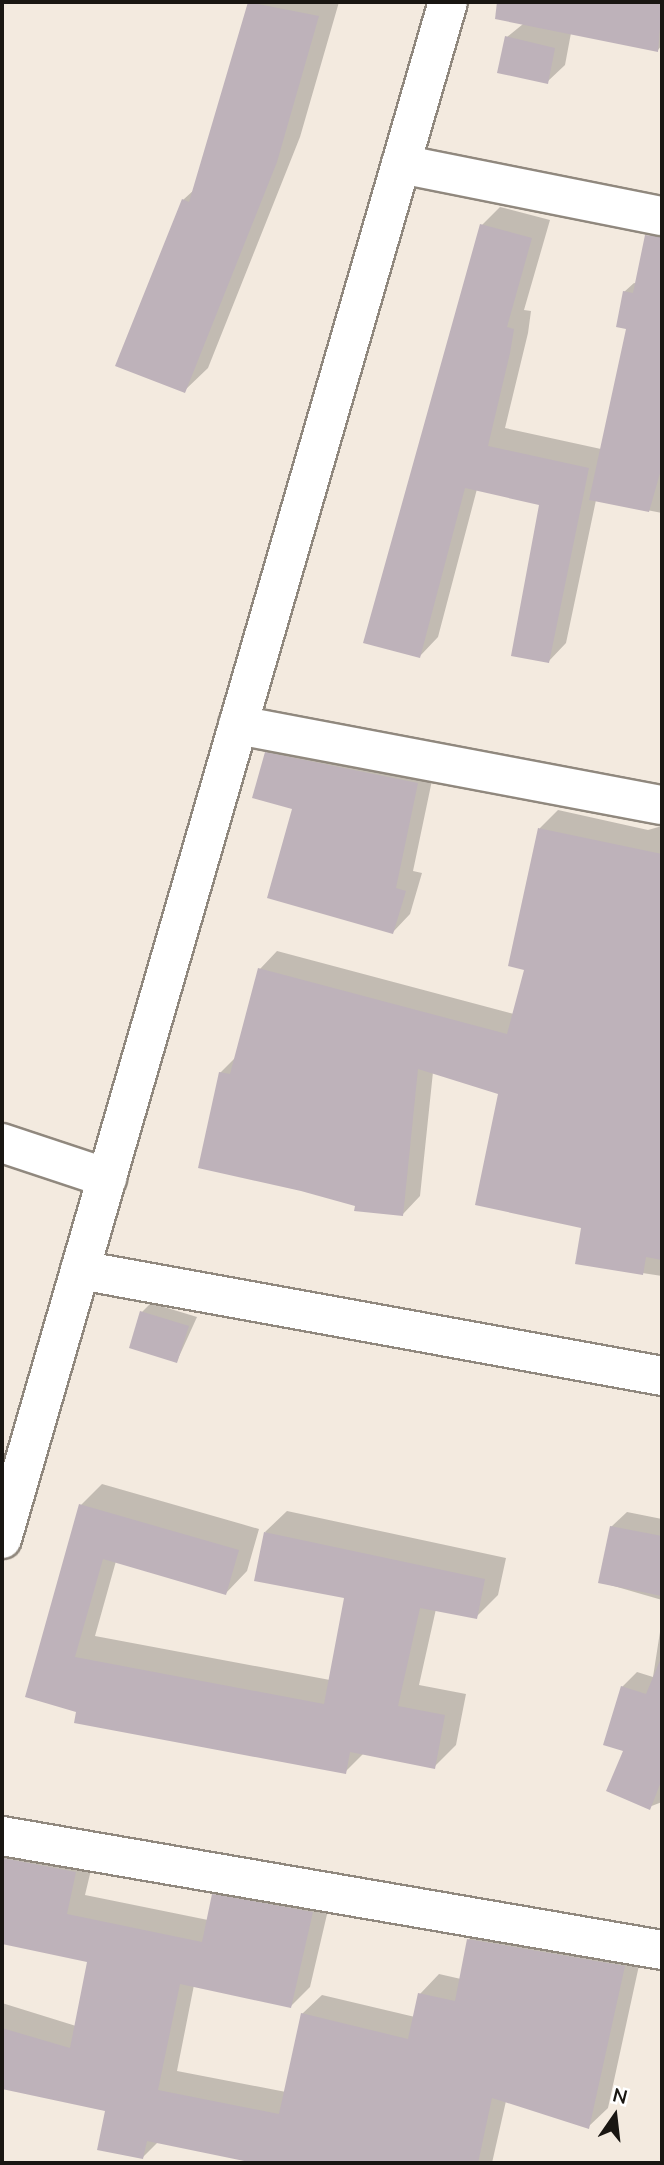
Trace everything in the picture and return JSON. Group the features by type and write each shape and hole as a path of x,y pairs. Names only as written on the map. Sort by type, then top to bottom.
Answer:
{"street":[{"path":"2,1539 448,2"},
{"path":"401,164 662,216"},
{"path":"238,725 662,805"},
{"path":"2,1143 107,1178"},
{"path":"80,1270 662,1376"},
{"path":"2,1836 662,1950"}],"building":[{"path":"248,2 319,16 277,162 185,393 115,366 182,199 189,202"},
{"path":"497,2 662,2 658,52 495,19"},
{"path":"505,36 555,48 548,84 497,73"},
{"path":"480,224 532,238 507,327 514,329 488,446 589,468 549,663 511,656 539,505 465,488 420,658 363,643"},
{"path":"645,235 662,237 662,466 649,512 589,500 626,329 616,327 623,291 633,293"},
{"path":"265,752 418,783 396,888 406,891 393,934 267,898 292,809 252,798"},
{"path":"538,828 662,854 662,1260 646,1257 643,1275 575,1264 581,1228 475,1205 498,1094 418,1069 403,1216 354,1211 355,1206 301,1191 198,1168 219,1072 230,1074 258,968 507,1034 524,970 508,966"},
{"path":"140,1311 189,1326 177,1363 129,1348"},
{"path":"79,1504 239,1550 226,1595 103,1559 75,1657 324,1704 344,1598 254,1581 264,1532 485,1579 477,1619 420,1608 398,1706 445,1715 435,1769 350,1752 346,1774 74,1723 76,1712 25,1697"},
{"path":"610,1526 662,1536 662,1596 598,1583"},
{"path":"661,1658 662,1779 650,1810 606,1791 623,1751 603,1745 621,1686 646,1694"},
{"path":"2,1858 76,1872 67,1914 202,1942 212,1894 313,1912 291,2008 180,1984 158,2090 279,2114 301,2013 408,2039 418,1993 455,2001 467,1939 625,1966 589,2129 492,2098 478,2163 254,2163 147,2141 143,2159 97,2150 105,2111 2,2089 2,2028 70,2048 87,1962 2,1944"}]}
